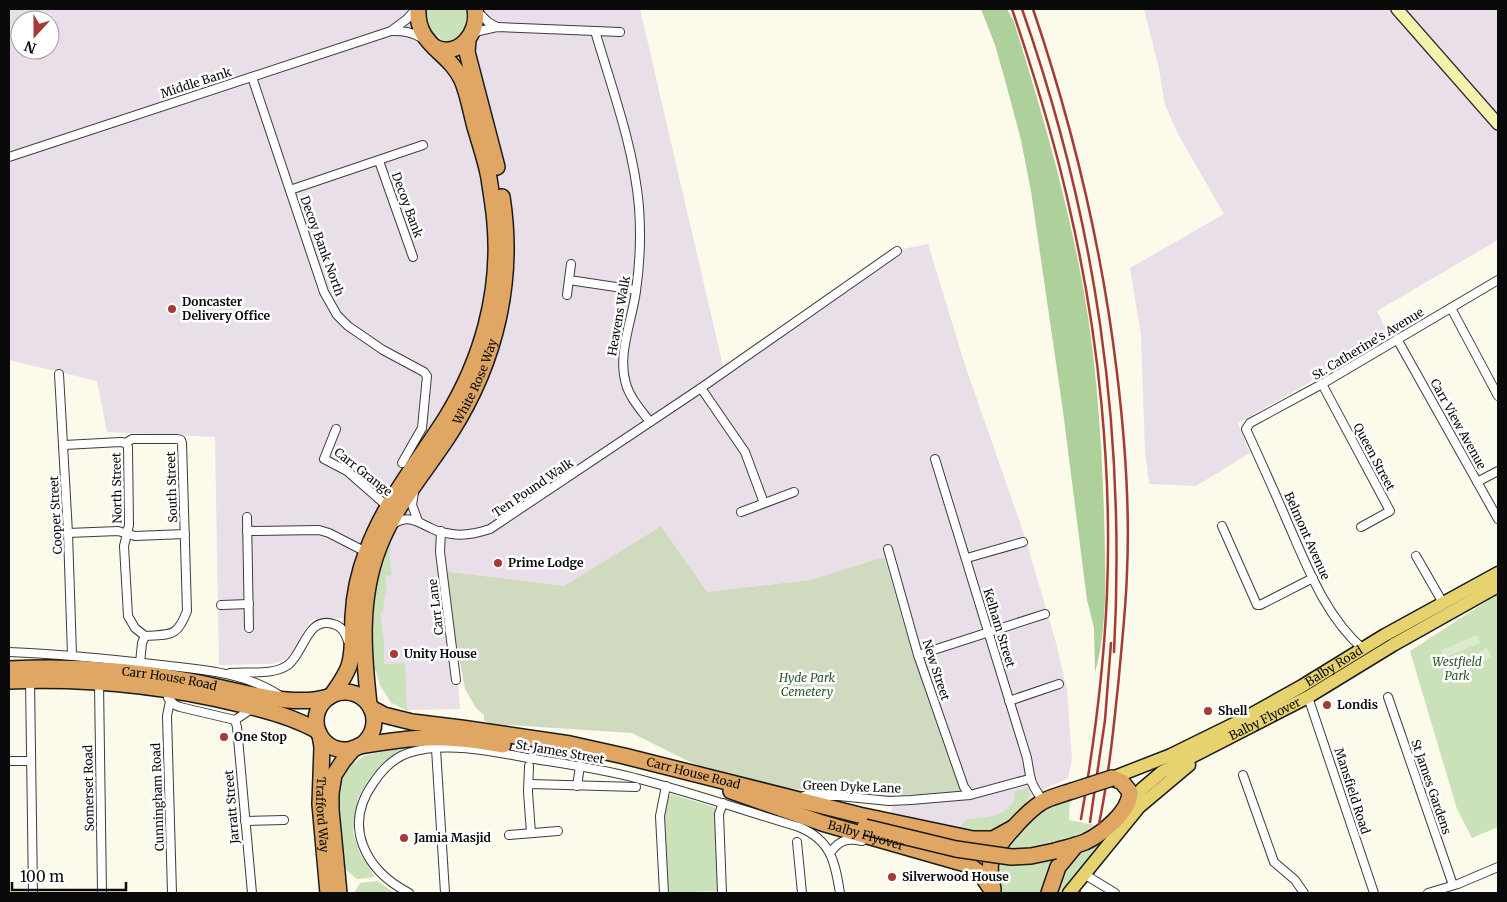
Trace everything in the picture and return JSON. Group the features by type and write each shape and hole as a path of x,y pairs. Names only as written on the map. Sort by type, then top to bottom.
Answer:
{"highway":[{"name":"White Rose Way","path":"330,696 343,679 349,666 354,600 358,576 366,552 387,506 461,392 487,325 494,289 496,223 488,175 462,80 455,68 424,36 418,22 417,9"},
{"name":"White Rose Way","path":"370,706 365,671 363,628 366,590 378,547 388,527 452,431 481,374 492,344 503,300 506,260 505,219 498,170 467,52 475,20 475,9"},
{"path":"430,44 446,51 453,50 469,38"},
{"name":"Carr House Road","path":"9,669 72,668 126,672 188,680 285,699 314,700 330,696"},
{"name":"Carr House Road","path":"9,681 99,683 195,694 255,707 294,719 319,733"},
{"path":"346,692 356,695 370,706 374,719 373,729 368,738 357,747 339,749 328,744 319,733 316,723 318,710 330,696 346,692"},
{"name":"Carr House Road","path":"370,706 384,715 412,722 570,744 859,815 973,839 993,839 1013,828"},
{"name":"Trafford Way","path":"319,733 322,747 320,804 328,893"},
{"name":"Carr House Road","path":"357,747 403,739 430,738 463,739 536,749 585,758 727,797 865,827"},
{"name":"Trafford Way","path":"339,893 331,793 334,775 343,760 357,747"},
{"path":"1112,778 1122,782 1130,792 1128,806"},
{"name":"Balby Flyover","path":"993,893 991,879 992,859 998,847 1013,828 1044,801 1112,778"},
{"name":"Balby Flyover","path":"727,797 956,860 969,865 981,874 993,893"},
{"name":"Balby Flyover","path":"865,827 956,849 1011,857 1031,856 1076,845 1098,835 1128,806"},
{"name":"Balby Flyover","path":"1049,893 1058,866 1076,845"}],"main road":[{"name":"Balby Road","path":"1305,691 1363,649 1498,573"},
{"name":"Balby Road","path":"1112,778 1171,755 1305,691 1393,645 1498,586"},
{"path":"1363,649 1367,651 1380,650 1393,645"},
{"name":"Balby Flyover","path":"1128,806 1142,789 1162,772 1221,742 1305,691"},
{"name":"Balby Flyover","path":"1070,893 1139,807 1177,774 1221,742"}],"street":[{"name":"Middle Bank","path":"9,157 391,31 407,20 417,9"},
{"path":"475,9 488,22 497,26"},
{"path":"1398,9 1498,124"},
{"path":"469,38 479,31 497,26 620,32"},
{"name":"Middle Bank","path":"391,31 415,33 430,44"},
{"name":"Heavens Walk","path":"595,31 630,155 640,228 636,290 622,362 626,385 631,397 650,422"},
{"name":"Decoy Bank North","path":"252,77 324,292 337,315 362,337 424,372 427,376 422,428 402,463"},
{"name":"Decoy Bank","path":"290,190 423,145"},
{"name":"Decoy Bank","path":"379,160 413,257"},
{"path":"650,422 897,251"},
{"path":"567,295 571,264"},
{"path":"569,280 636,290"},
{"name":"St. Catherine's Avenue","path":"1248,425 1322,384 1498,280"},
{"path":"1451,308 1498,396"},
{"name":"Carr View Avenue","path":"1397,339 1498,519"},
{"name":"Cooper Street","path":"59,374 64,445 72,655"},
{"name":"Queen Street","path":"1322,384 1390,511 1361,527"},
{"path":"701,388 745,452 764,503"},
{"name":"Ten Pound Walk","path":"418,521 434,530 453,534 466,534 490,529 650,422"},
{"name":"Belmont Avenue","path":"1248,425 1246,430 1328,609 1363,649"},
{"name":"Carr Grange","path":"336,429 324,459 347,471 387,506"},
{"name":"South Street","path":"126,443 132,439 181,440 182,443 187,611 179,629 172,633 145,636"},
{"name":"North Street","path":"64,445 121,442 126,443 128,447 130,526 124,546 128,616 135,628 145,636"},
{"name":"Kelham Street","path":"935,459 1027,758 1029,779 1044,801"},
{"path":"1478,482 1498,470"},
{"path":"388,527 403,519 418,521 412,505 416,484"},
{"path":"741,512 794,492"},
{"path":"247,517 249,628"},
{"path":"1222,526 1257,605 1313,578"},
{"path":"247,531 319,530 329,533 366,552"},
{"name":"North Street","path":"68,533 118,531 127,535"},
{"name":"Carr Lane","path":"441,532 440,552 456,680"},
{"name":"South Street","path":"127,535 185,534"},
{"path":"967,558 1022,542"},
{"name":"New Street","path":"888,549 918,655 964,787 970,795"},
{"path":"1416,556 1443,603"},
{"path":"221,605 249,604"},
{"path":"918,655 1045,614"},
{"path":"226,674 272,671 288,666 301,650 308,633 321,624 333,624 341,628 345,632 351,650"},
{"path":"140,662 142,643 145,636"},
{"path":"9,652 72,655 226,674 266,687 285,699"},
{"path":"266,687 266,677 272,671"},
{"path":"30,680 33,893"},
{"name":"Somerset Road","path":"99,683 102,893"},
{"path":"1010,701 1059,684"},
{"path":"159,689 170,701 180,707 235,720 255,707"},
{"name":"Mansfield Road","path":"1305,691 1374,893"},
{"name":"St James Gardens","path":"1388,697 1456,885 1461,893"},
{"name":"Cunningham Road","path":"170,701 167,716 172,893"},
{"name":"Jarratt Street","path":"235,720 252,893"},
{"path":"436,749 445,893"},
{"name":"St. James Street","path":"409,893 388,880 373,866 362,845 360,815 370,786 384,770 406,754 436,749 466,749 580,766 666,786 727,797 808,831 824,844 835,866 840,893"},
{"path":"9,761 31,761"},
{"path":"530,766 528,792 531,833"},
{"path":"576,786 580,766"},
{"path":"1243,775 1274,862 1295,880 1304,893"},
{"name":"Green Dyke Lane","path":"792,797 839,796 889,801 970,795 1029,779"},
{"path":"530,784 636,787"},
{"path":"664,893 660,816 666,786"},
{"path":"722,893 719,814 727,797"},
{"path":"244,821 284,820"},
{"path":"508,835 558,831"},
{"path":"830,853 835,846 847,839 918,851"},
{"path":"797,842 802,893"},
{"path":"1428,893 1456,885 1498,867"},
{"path":"1084,874 1115,893"}],"shaded area":[{"path":"9,9 640,9 723,366 888,252 928,244 965,365 1025,537 1055,639 1067,690 1072,760 1068,778 1040,791 1029,799 1000,831 994,834 890,817 894,796 961,791 913,655 884,557 810,580 707,592 661,526 564,586 443,571 457,670 460,709 407,710 391,703 380,686 376,671 371,666 348,618 313,619 304,630 294,650 284,660 272,664 219,665 215,437 107,432 97,381 9,360"},
{"path":"1144,9 1498,9 1498,240 1377,311 1390,337 1238,423 1250,453 1196,486 1149,484 1145,452 1141,335 1130,268 1224,214 1178,134 1165,105 1159,69"}],"green space":[{"path":"426,9 469,9 468,21 464,31 452,41 446,43 446,41 439,41 441,37 438,35 434,38 426,19 428,18"},
{"path":"981,9 1007,9 1014,22 1056,168 1071,226 1083,288 1096,383 1104,512 1104,614 1095,673 1094,628 1087,600 1063,411 1031,191 1021,140 1005,80 995,45"},
{"name":"Hyde Park Cemetery","path":"661,526 707,592 810,580 884,557 913,655 961,792 885,796 769,787 708,771 632,733 491,724 484,720 484,715 476,708 465,689 443,571 564,586"},
{"path":"388,543 391,547 389,556 392,575 385,576 387,592 385,593 386,598 384,598 383,612 380,613 384,640 384,664 405,663 407,711 391,702 381,686 376,671 371,666 369,638 375,579"},
{"name":"Westfield Park","path":"1498,594 1498,827 1472,838 1457,809 1410,651"},
{"path":"1477,635 1480,643 1444,658 1441,650"},
{"path":"1487,648 1492,657 1464,672 1460,663"},
{"path":"407,747 390,757 367,782 358,798 353,832 360,854 375,877 357,879 346,870 342,870 336,791 341,777 352,764 366,755"},
{"path":"1028,788 1029,799 1000,831 994,834 957,831 966,820 991,816 1005,811 1014,800 1015,791"},
{"path":"671,794 714,807 719,814 722,891 664,893 661,808"},
{"path":"1070,798 1069,820 1095,825 1063,841 1042,847 1007,849 1035,818"},
{"path":"1107,836 1062,893 1054,893 1058,875 1082,849"},
{"path":"1058,857 1043,893 999,893 997,869 1000,860"},
{"path":"377,881 395,893 354,893 360,883"}],"railway":[{"path":"1012,9 1029,60 1065,189 1089,308 1101,403 1107,499 1107,593 1098,707 1081,819"},
{"path":"1022,9 1048,88 1069,167 1087,246 1100,326 1110,406 1115,487 1117,569 1114,652"},
{"path":"1033,9 1061,98 1084,188 1111,326 1120,398 1128,522 1126,598 1113,731 1099,824"},
{"path":"1090,822 1105,720 1111,643"}],"place":[{"name":"Doncaster Delivery Office","path":"172,309"},
{"name":"Prime Lodge","path":"498,563"},
{"name":"Unity House","path":"394,654"},
{"name":"Londis","path":"1327,705"},
{"name":"Shell","path":"1208,711"},
{"name":"One Stop","path":"224,737"},
{"name":"Jamia Masjid","path":"404,838"},
{"name":"Silverwood House","path":"892,877"}]}
